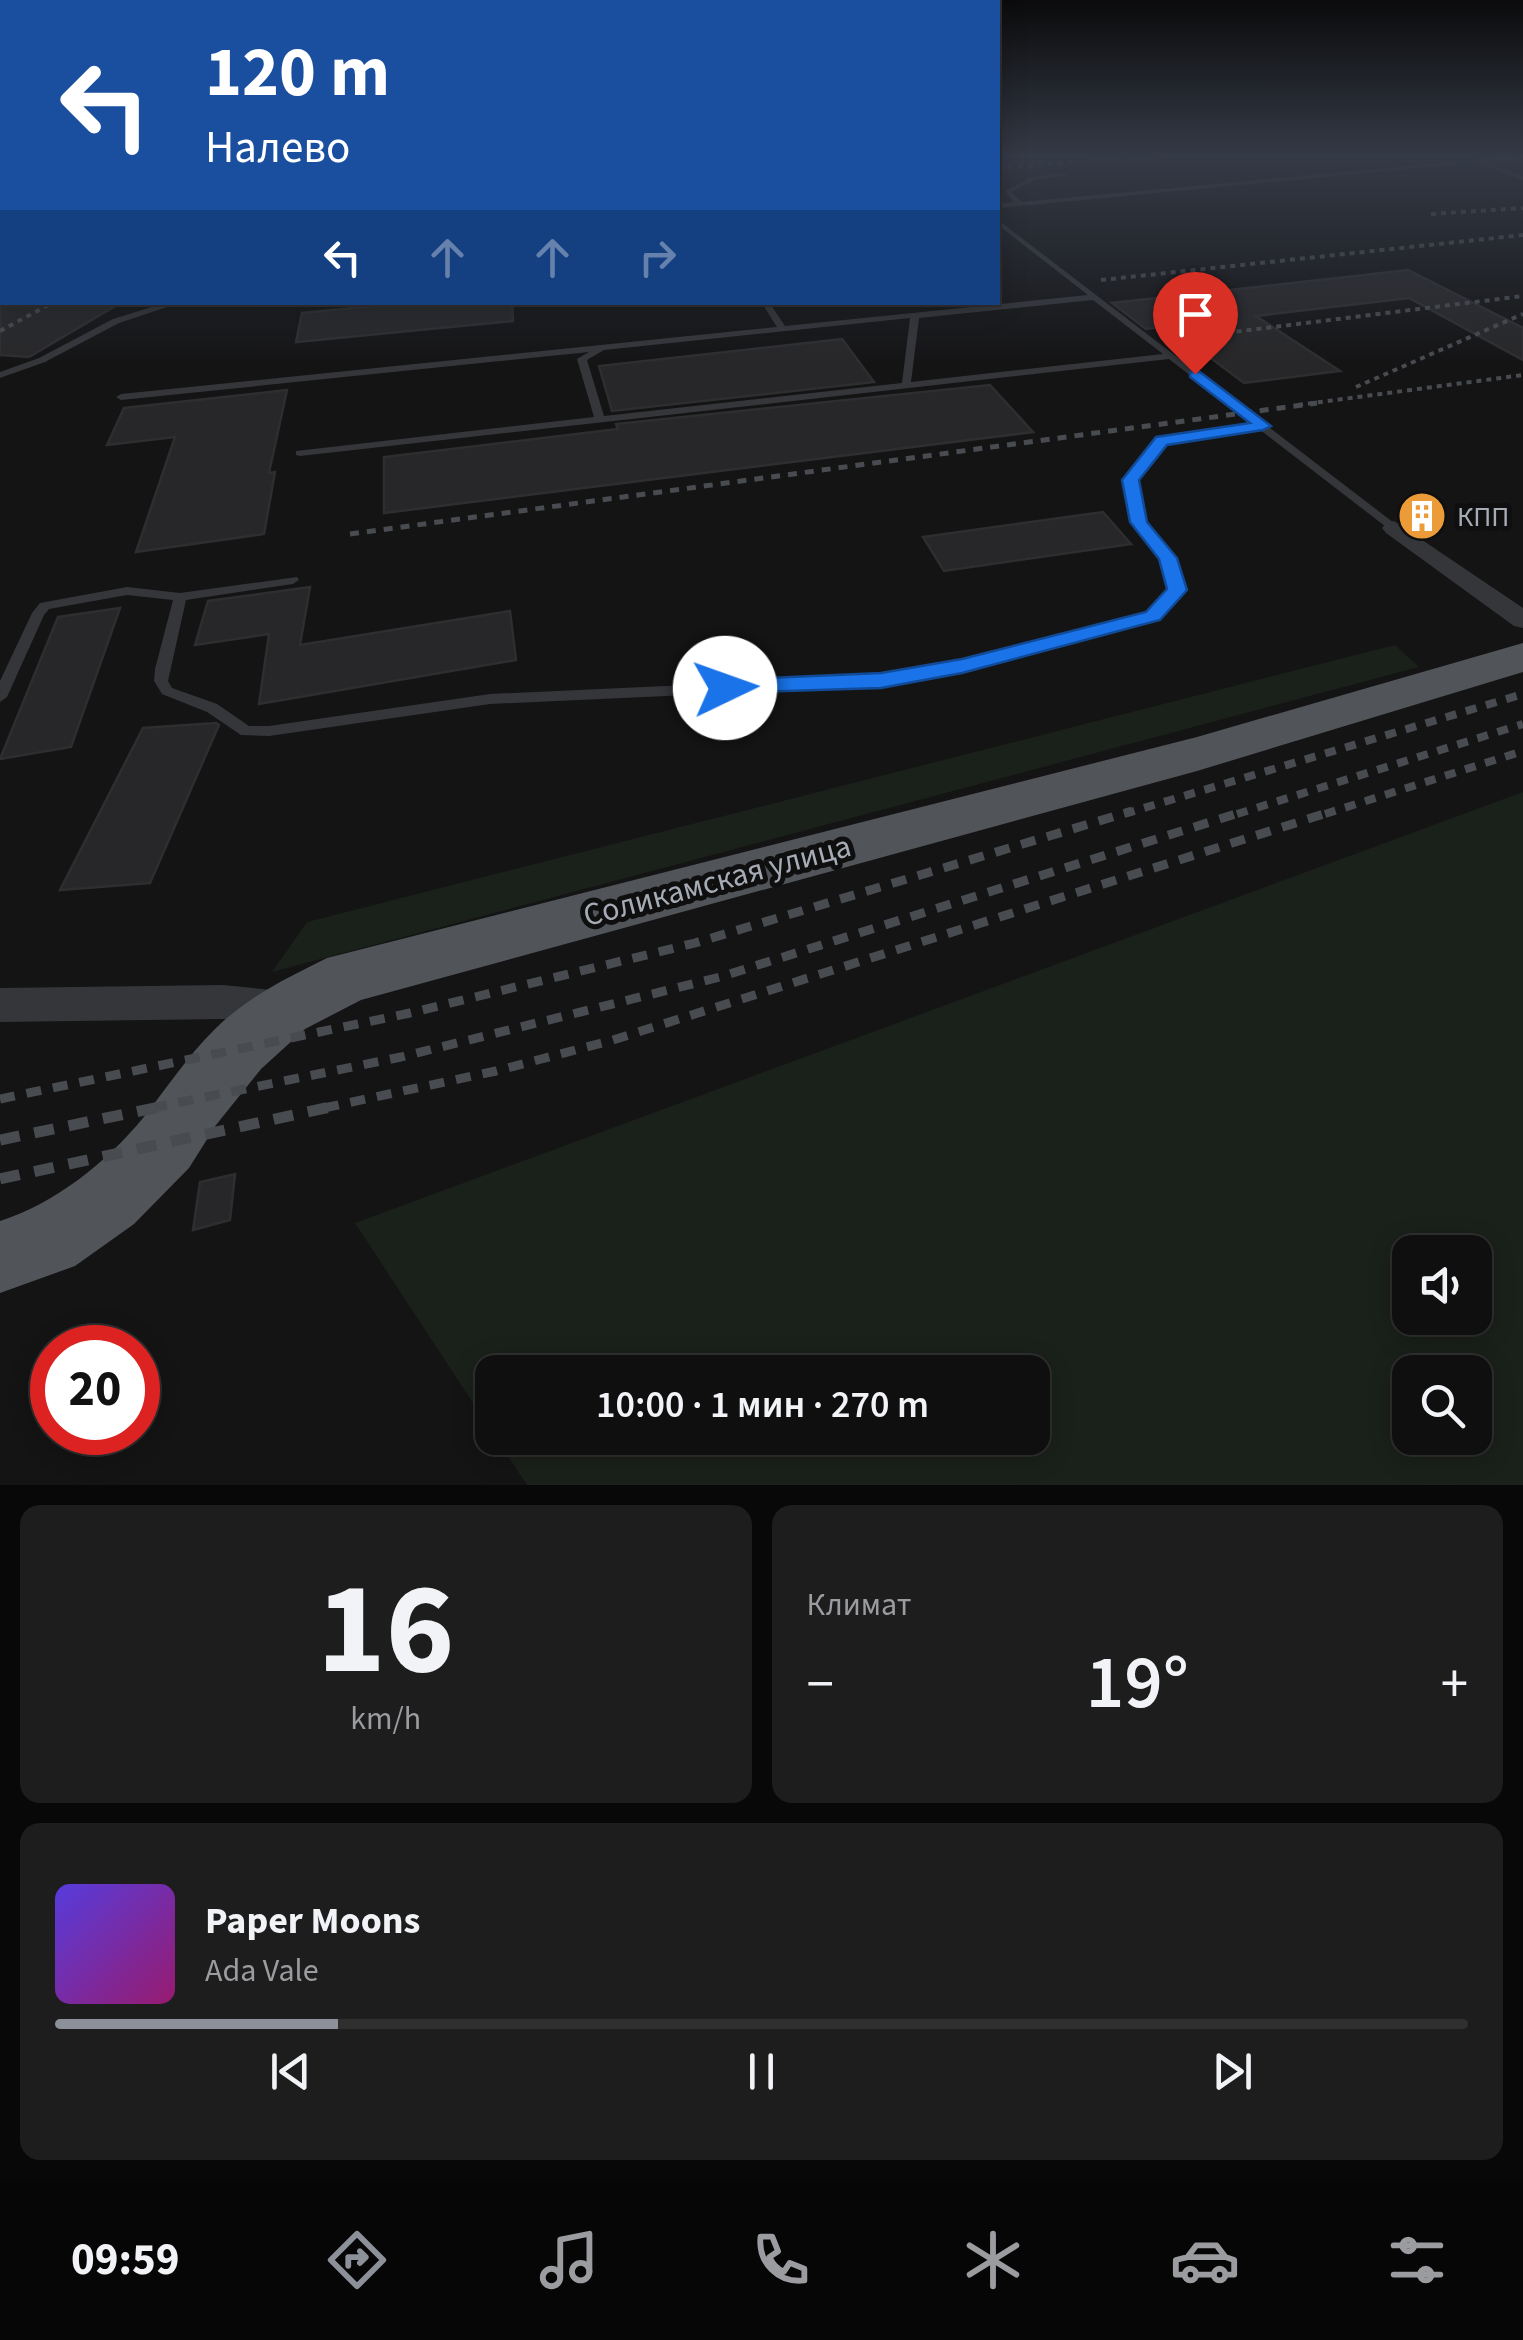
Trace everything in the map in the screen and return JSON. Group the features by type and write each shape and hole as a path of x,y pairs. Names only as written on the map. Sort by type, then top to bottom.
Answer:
{"main road":[{"name":"Соликамская улица","path":"0,1257 50,1241 108,1199 165,1144 193,1102 240,1048 284,1008 348,977 1197,754 1523,657"}],"street":[{"path":"1394,528 1523,620"},
{"path":"0,1005 223,1002 284,1008"}],"lane":[{"path":"1002,225 1394,528"},
{"path":"120,396 1095,297"},
{"path":"0,375 116,322 169,305"},
{"path":"767,305 782,329"},
{"path":"906,385 915,315"},
{"path":"600,420 582,360 603,347"},
{"path":"300,453 1170,356"},
{"path":"0,362 26,366"},
{"path":"180,597 161,681 168,691 212,708 246,731 490,699 881,680 962,666 1153,616 1177,590 1168,558 1138,522 1131,480 1162,441 1263,426"},
{"path":"0,696 44,606 127,591 180,597 293,580"}],"shaded area":[{"path":"1395,645 1419,667 272,972 307,922"},
{"path":"1523,792 1523,1485 527,1485 507,1455 1050,1455 1050,1355 475,1355 475,1406 355,1223"}],"building":[{"path":"1408,270 1523,328 1523,360 1409,298 1256,316 1340,371 1244,383 1168,326 1146,329 1112,303"},
{"path":"0,305 117,305 29,357 0,355"},
{"path":"386,305 512,305 513,321 296,342 302,313"},
{"path":"842,339 874,382 612,411 599,366"},
{"path":"990,385 1033,432 384,513 384,457 618,429 616,424"},
{"path":"287,390 269,473 275,472 264,534 136,552 175,437 107,445 124,408"},
{"path":"1103,512 1131,544 944,571 923,537"},
{"path":"310,587 300,645 510,611 516,660 259,704 269,634 195,645 208,601"},
{"path":"120,608 71,747 0,759 58,617"},
{"path":"219,725 150,883 60,890 143,728"},
{"path":"235,1174 230,1220 193,1230 200,1182"}],"railway":[{"path":"1101,280 1523,235"},
{"path":"1177,339 1523,296"},
{"path":"0,331 48,305"},
{"path":"1356,387 1523,314"},
{"path":"1298,405 1523,375"},
{"path":"350,534 1317,403"},
{"path":"1124,814 1523,694"},
{"path":"1237,814 1523,724"},
{"path":"1325,814 1523,751"},
{"path":"0,1099 410,1013 695,943 1132,811"},
{"path":"152,1108 401,1057 720,977 1245,811"},
{"path":"324,1108 496,1071 613,1040 1333,811"},
{"path":"0,1140 164,1106"},
{"path":"0,1179 335,1106"}],"place":[{"name":"КПП","path":"1422,516"}],"route":[{"path":"725,688 881,680 962,666 1153,616 1177,590 1168,558 1138,522 1131,480 1162,441 1263,426 1195,374"}]}
